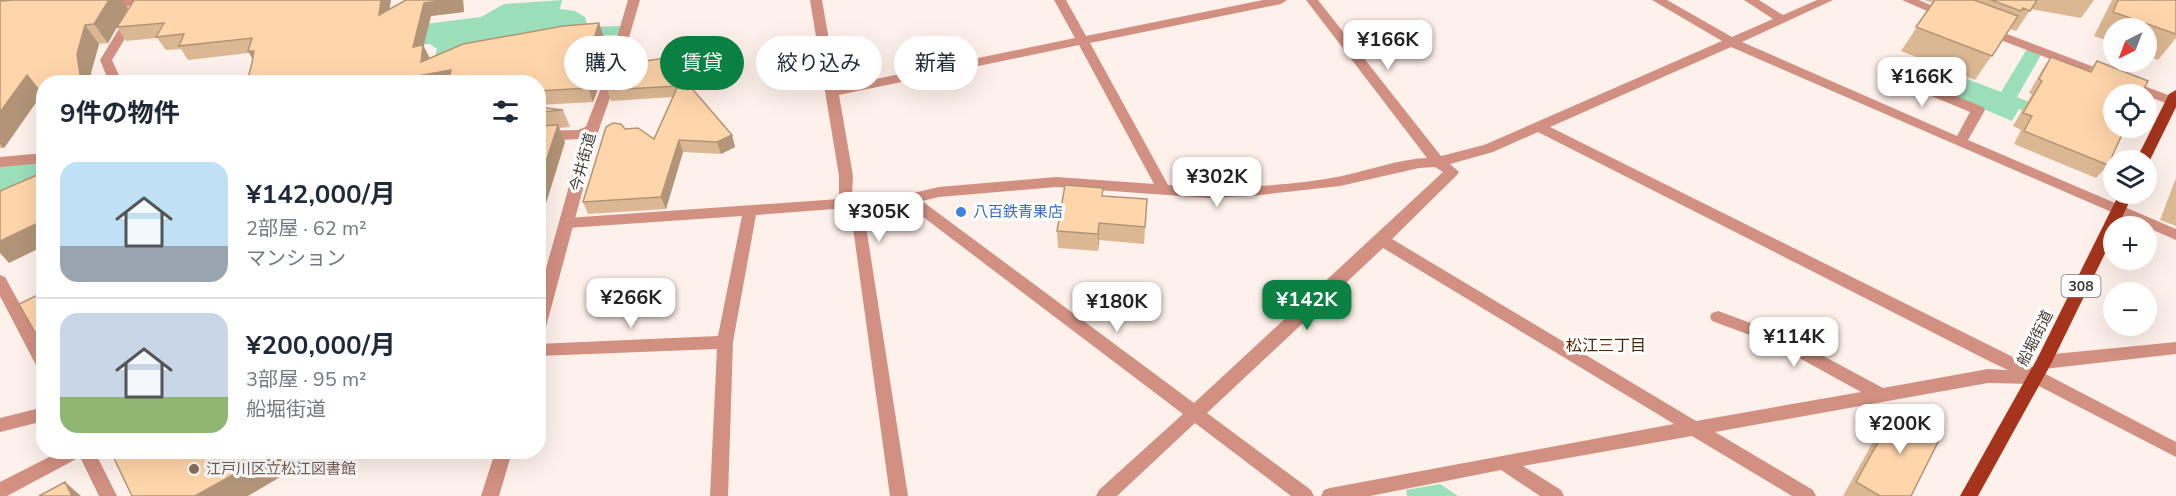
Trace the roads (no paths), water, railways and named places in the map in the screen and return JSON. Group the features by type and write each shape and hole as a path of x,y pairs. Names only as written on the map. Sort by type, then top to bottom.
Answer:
{"main road":[{"path":"2148,150 2175,100"},
{"name":"船堀街道","path":"1969,496 2044,362 2121,204"}],"street":[{"path":"87,5 142,0"},
{"path":"112,75 106,60 142,0"},
{"name":"今井街道","path":"546,282 567,223 592,129 612,75 634,0"},
{"path":"816,0 846,176 845,197 858,211 899,496"},
{"path":"1060,0 1164,190"},
{"path":"832,92 1281,0"},
{"path":"1105,496 1382,240 1452,172 1438,162 1312,0"},
{"path":"1658,0 1730,42 2176,235"},
{"path":"1750,0 1782,19"},
{"path":"567,223 909,199 939,192 1056,182 1209,193 1251,191 1340,181 1419,163 1438,162 1488,149 1827,0"},
{"path":"1908,0 2175,100"},
{"path":"1934,92 1978,110 1960,142"},
{"path":"1540,128 1986,351 2176,450"},
{"path":"546,136 580,134 592,129"},
{"path":"0,162 36,159"},
{"path":"909,199 1305,496"},
{"path":"718,496 725,342 750,210"},
{"path":"1382,240 1807,496"},
{"path":"0,281 36,349"},
{"path":"1718,317 1780,340 1882,395"},
{"path":"546,350 725,342"},
{"path":"2044,362 2176,348"},
{"path":"1330,496 1503,462 1988,376 2034,378"},
{"path":"0,425 36,416"},
{"path":"0,491 61,459"},
{"path":"90,459 108,496"},
{"path":"490,496 501,459"},
{"path":"1503,462 1555,496"}],"place":[{"name":"八百鉄青果店","path":"961,212"},
{"name":"江戸川区立松江図書館","path":"194,469"}],"district":[{"name":"松江三丁目","path":"1606,346"}]}
